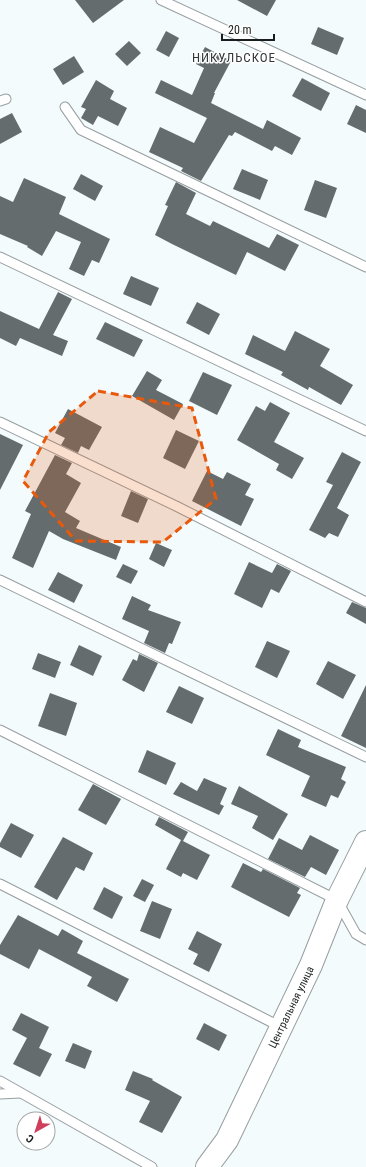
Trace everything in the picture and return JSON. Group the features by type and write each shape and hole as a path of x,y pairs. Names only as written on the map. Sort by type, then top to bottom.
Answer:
{"street":[{"name":"Центральная улица","path":"207,1167 227,1140 311,965 337,900 366,842"}],"lane":[{"path":"161,0 366,95"},
{"path":"65,107 81,130 366,267"},
{"path":"0,257 366,431"},
{"path":"0,422 176,506 366,602"},
{"path":"0,580 366,757"},
{"path":"0,730 337,900 356,934 366,940"},
{"path":"0,884 281,1027"},
{"path":"0,1081 152,1167"},
{"path":"0,1094 20,1093"}],"highlighted area":[{"path":"98,391 192,408 216,499 163,542 76,541 23,481 49,432"}],"building":[{"path":"75,0 124,0 93,23"},
{"path":"237,0 276,0 267,16"},
{"path":"318,27 344,38 337,55 311,44"},
{"path":"166,31 179,38 169,57 156,50"},
{"path":"129,41 141,53 127,66 115,54"},
{"path":"205,47 231,61 214,93 211,103 263,129 267,120 301,138 292,155 275,146 272,151 235,132 232,136 229,135 201,181 181,171 183,168 149,152 160,127 194,143 207,118 155,93 161,80 192,95 204,68 196,64"},
{"path":"74,56 84,72 63,85 53,69"},
{"path":"302,78 330,93 321,111 292,96"},
{"path":"96,80 114,91 110,99 127,108 118,126 98,116 93,125 81,118 86,109 81,107"},
{"path":"356,105 366,110 366,133 347,124"},
{"path":"12,113 22,132 0,144 0,119"},
{"path":"242,169 268,180 260,200 233,189"},
{"path":"81,174 103,186 95,201 73,189"},
{"path":"24,178 66,197 59,214 110,239 99,263 92,260 84,276 69,269 81,242 56,231 42,256 27,247 28,246 0,234 0,196 13,202"},
{"path":"315,180 337,188 326,218 304,210"},
{"path":"176,182 196,193 186,214 210,226 213,221 269,248 277,234 299,245 285,271 247,252 236,275 155,235 168,206 165,205"},
{"path":"131,276 159,288 151,306 123,294"},
{"path":"58,292 72,299 53,335 68,341 62,356 20,338 16,346 0,338 0,311 39,329"},
{"path":"197,302 220,314 209,335 186,323"},
{"path":"105,322 143,340 134,357 96,339"},
{"path":"295,331 330,349 320,366 353,385 341,405 309,387 308,390 281,375 283,372 245,354 253,335 285,351"},
{"path":"147,371 162,380 156,390 183,404 174,420 132,396"},
{"path":"203,372 232,385 217,415 189,401"},
{"path":"270,402 290,413 274,442 304,458 292,479 276,470 279,464 237,440 256,406 265,411"},
{"path":"68,409 102,427 89,450 81,446 78,453 61,445 65,438 55,433"},
{"path":"176,430 199,441 185,469 163,458"},
{"path":"0,434 23,445 0,490"},
{"path":"342,452 361,462 337,508 349,515 338,537 329,533 325,538 309,530 333,485 326,482"},
{"path":"55,455 72,463 66,474 81,483 65,512 80,521 76,528 121,547 116,560 63,539 49,531 33,568 12,558 31,514 25,511"},
{"path":"207,471 223,479 227,472 251,484 245,495 254,499 241,526 192,501"},
{"path":"131,491 148,499 138,523 121,516"},
{"path":"156,543 172,550 164,567 149,559"},
{"path":"249,562 272,573 277,564 291,571 279,593 271,589 262,608 234,594"},
{"path":"123,564 138,571 131,584 116,577"},
{"path":"58,572 83,585 74,603 48,590"},
{"path":"132,596 151,605 148,610 181,622 172,644 169,643 165,653 144,643 149,631 122,619"},
{"path":"352,602 366,608 366,624 346,613"},
{"path":"267,641 290,651 277,678 255,667"},
{"path":"79,645 102,656 93,676 70,665"},
{"path":"38,653 61,662 55,678 32,669"},
{"path":"139,654 158,663 144,692 122,680 133,659 137,661"},
{"path":"328,661 356,675 343,699 316,684"},
{"path":"366,685 366,748 341,736"},
{"path":"179,686 204,698 192,724 166,712"},
{"path":"50,693 77,703 66,736 38,726"},
{"path":"278,729 301,740 298,747 346,767 341,779 346,782 338,798 331,795 326,807 301,796 310,776 266,755"},
{"path":"147,750 176,763 166,785 138,772"},
{"path":"204,778 227,788 220,804 224,806 219,815 173,794 181,782 197,791"},
{"path":"93,784 121,799 106,825 78,810"},
{"path":"239,786 288,814 273,840 252,828 258,816 231,804"},
{"path":"159,817 188,832 183,841 210,855 197,880 183,873 181,877 166,869 181,840 155,825"},
{"path":"11,823 34,835 21,858 0,847 0,843"},
{"path":"310,835 339,850 326,875 311,867 305,877 268,859 279,838 302,850"},
{"path":"63,837 93,853 84,871 76,867 57,900 34,887"},
{"path":"243,863 261,872 263,869 300,888 297,893 301,895 289,917 231,887"},
{"path":"142,879 154,885 145,902 133,896"},
{"path":"104,887 123,897 112,919 93,909"},
{"path":"152,901 172,909 160,939 140,931"},
{"path":"18,915 58,936 62,929 83,941 77,953 129,979 117,1002 87,986 92,977 39,949 29,969 0,954 0,945"},
{"path":"197,931 222,944 209,972 193,964 198,954 188,949"},
{"path":"21,1013 49,1027 39,1048 52,1054 40,1077 13,1064 27,1038 12,1030"},
{"path":"204,1023 227,1035 219,1051 196,1039"},
{"path":"73,1043 92,1051 85,1069 65,1061"},
{"path":"133,1071 153,1079 152,1080 182,1097 162,1133 139,1122 150,1101 125,1090"}],"district":[{"name":"НИКУЛЬСКОЕ","path":"234,57"}]}
